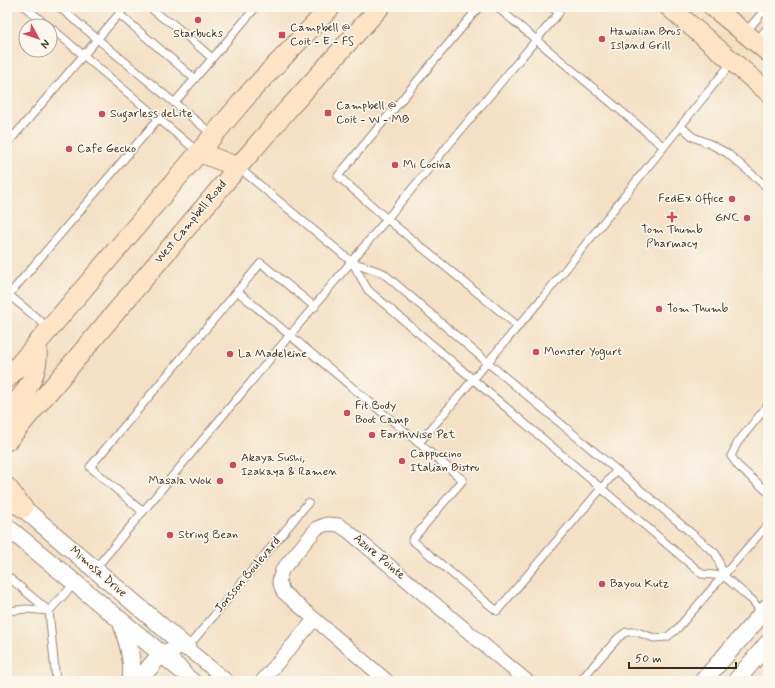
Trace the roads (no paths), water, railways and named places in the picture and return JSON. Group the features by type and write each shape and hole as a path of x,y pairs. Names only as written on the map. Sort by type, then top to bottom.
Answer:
{"main road":[{"path":"7,379 251,91 331,7"},
{"name":"West Campbell Road","path":"7,442 238,167 380,7"},
{"path":"669,7 768,92"},
{"path":"713,7 756,43 733,61"},
{"path":"213,135 238,167"},
{"path":"198,152 238,167"},
{"path":"7,414 19,400 29,383 36,366 37,343"},
{"path":"7,487 15,504"}],"street":[{"name":"Mimosa Drive","path":"15,504 95,569 187,648"},
{"name":"Azure Pointe","path":"387,681 282,592 279,581 282,570 317,528 327,524 339,525 348,531 527,681"},
{"name":"Mimosa Drive","path":"7,527 161,654 176,676"},
{"path":"75,583 95,569"},
{"path":"703,681 766,612"},
{"path":"262,681 314,620"},
{"path":"121,621 129,648 132,668 131,681"},
{"path":"736,681 768,643"},
{"path":"138,681 161,654 187,648 225,680"},
{"name":"Jonsson Boulevard","path":"176,676 187,648"},
{"path":"176,676 194,681"}],"lane":[{"path":"26,7 39,18"},
{"path":"59,7 213,135"},
{"path":"7,144 125,7"},
{"path":"153,7 153,10 164,19 172,23 212,58"},
{"path":"175,102 255,7"},
{"path":"479,7 338,176 518,326"},
{"path":"497,7 664,147"},
{"path":"95,569 315,307 559,12 552,7"},
{"path":"756,43 767,7"},
{"path":"119,14 195,79"},
{"path":"756,43 768,27"},
{"path":"58,34 198,152"},
{"path":"419,443 544,296 733,61"},
{"path":"49,328 8,296 158,119"},
{"path":"681,126 693,137 727,153 768,188"},
{"path":"238,167 352,262 383,273 617,470 716,554 724,576 766,612"},
{"path":"143,512 90,467 261,262 315,307"},
{"path":"352,262 368,290 702,574 724,576"},
{"path":"237,291 463,480 412,540 497,611 617,470"},
{"path":"768,405 738,442 732,456 738,466 768,492"},
{"name":"Jonsson Boulevard","path":"187,648 308,503"},
{"path":"580,681 618,638 626,632 637,632 654,638 667,637 677,630 768,524"},
{"path":"7,576 49,611 56,681"},
{"path":"49,611 75,583"},
{"path":"7,611 28,609 49,611"}],"place":[{"name":"Starbucks","path":"198,20"},
{"name":"Campbell @ Coit - E - FS","path":"282,35"},
{"name":"Hawaiian Bros Island Grill","path":"602,39"},
{"name":"Campbell @ Coit - W - MB","path":"328,113"},
{"name":"Sugarless deLite","path":"102,114"},
{"name":"Cafe Gecko","path":"69,149"},
{"name":"Mi Cocina","path":"395,165"},
{"name":"FedEx Office","path":"732,199"},
{"name":"Tom Thumb Pharmacy","path":"672,217"},
{"name":"GNC","path":"747,218"},
{"name":"Tom Thumb","path":"659,309"},
{"name":"Monster Yogurt","path":"536,352"},
{"name":"La Madeleine","path":"230,354"},
{"name":"Fit Body Boot Camp","path":"347,413"},
{"name":"EarthWise Pet","path":"372,435"},
{"name":"Cappuccino Italian Bistro","path":"402,461"},
{"name":"Akaya Sushi, Izakaya & Ramen","path":"233,465"},
{"name":"Masala Wok","path":"220,481"},
{"name":"String Bean","path":"170,535"},
{"name":"Bayou Kutz","path":"602,584"}]}
